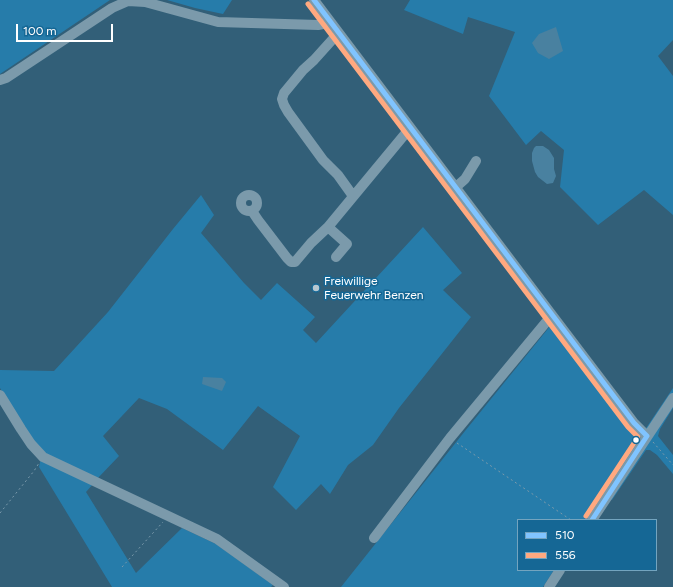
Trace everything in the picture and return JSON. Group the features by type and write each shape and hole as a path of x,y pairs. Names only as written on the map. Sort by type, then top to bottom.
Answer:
{"street":[{"path":"314,0 634,423 647,436"},
{"path":"0,80 12,74 112,8 128,1 145,2 218,22 318,26 329,21"},
{"path":"339,34 303,70 284,93 282,99 288,112 323,160 338,175 353,196"},
{"path":"252,211 287,258 293,263 328,227 410,128"},
{"path":"456,187 465,179 476,161"},
{"path":"328,227 347,244 336,257"},
{"path":"374,538 450,438 552,315"},
{"path":"0,395 24,434 43,457 217,539 284,587"},
{"path":"593,519 673,398"},
{"path":"549,587 559,571"}],"path":[{"path":"647,436 673,465"},
{"path":"450,438 569,519"},
{"path":"0,514 34,471 43,457"},
{"path":"122,567 169,516"}],"shaded area":[{"path":"0,0 110,0 0,74"},
{"path":"167,0 232,0 223,14"},
{"path":"410,0 673,0 673,40 658,56 673,76 673,215 644,190 598,225 560,187 564,150 541,131 526,145 489,96 515,32 468,17 463,34 404,10"},
{"path":"556,27 563,51 549,59 538,53 532,43 539,34"},
{"path":"536,146 543,146 549,150 554,158 554,169 556,176 553,183 547,184 538,177 535,172 532,161 532,153"},
{"path":"201,195 214,215 201,233 244,283 261,300 277,283 315,317 303,330 316,343 423,227 462,273 443,290 471,317 399,408 373,445 348,465 330,494 321,484 296,510 273,487 300,436 258,406 223,450 167,409 139,398 103,436 119,456 97,479 46,456 23,430 0,388 0,370 54,371 108,312"},
{"path":"551,325 635,434 636,443 673,388 673,408 660,429 658,436 673,455 673,474 657,455 650,450 646,450 612,500 603,494 587,519 517,519 517,571 553,571 543,587 341,587"},
{"path":"203,377 222,378 226,382 222,391 202,384"},
{"path":"41,458 93,484 86,492 136,573 182,528 216,544 273,585 271,587 112,587 39,467"}],"transit line":[{"name":"510","path":"314,0 634,423 647,436 593,519"},
{"name":"556","path":"308,4 628,427 638,437 586,516"}],"place":[{"name":"Freiwillige Feuerwehr Benzen","path":"316,288"}]}
